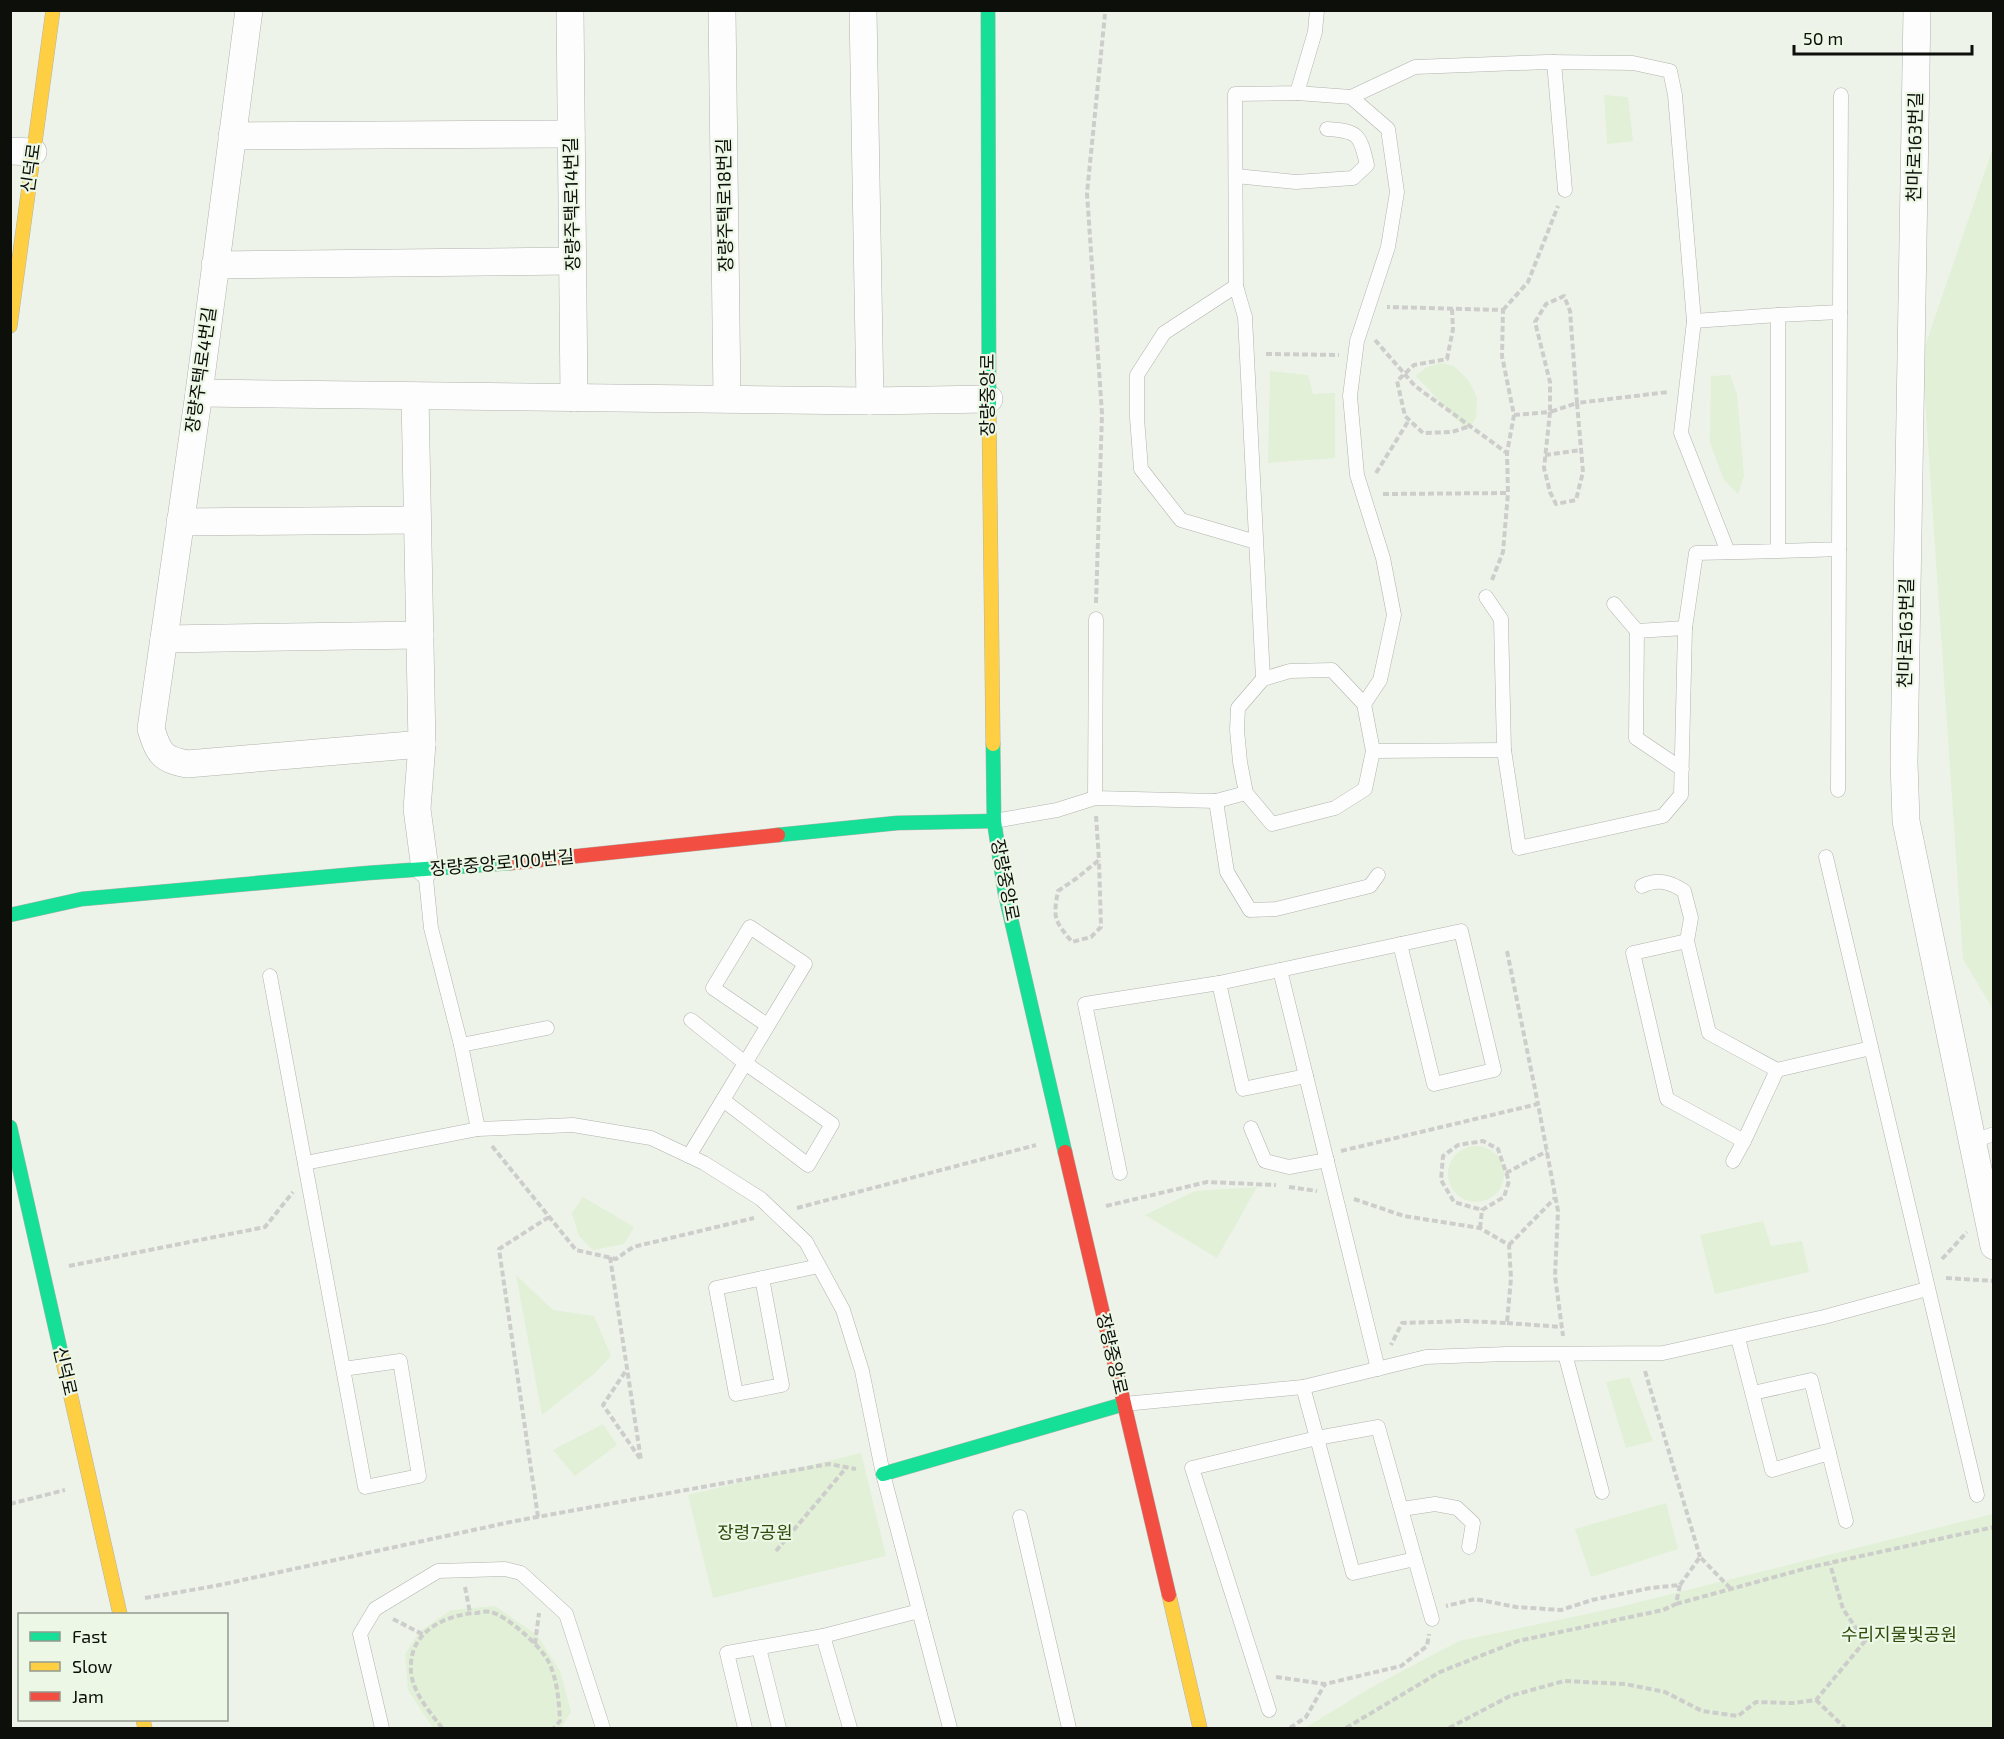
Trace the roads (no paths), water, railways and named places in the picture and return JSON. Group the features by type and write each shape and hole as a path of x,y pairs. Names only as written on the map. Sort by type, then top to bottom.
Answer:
{"street":[{"name":"신덕로","path":"10,326 22,151 53,10"},
{"name":"장량주택로4번길","path":"249,10 199,393 151,729 157,750 169,760 187,764 422,744"},
{"name":"장량주택로14번길","path":"570,10 574,398"},
{"name":"장량주택로18번길","path":"722,10 727,399"},
{"path":"863,10 870,401"},
{"name":"장량중앙로","path":"988,10 989,399 994,821 1005,893 1200,1728"},
{"name":"천마로163번길","path":"1917,10 1904,793 1906,820 1983,1138 1987,1212 1994,1246"},
{"path":"232,136 571,134"},
{"path":"215,265 572,261"},
{"path":"199,393 870,401 989,399"},
{"path":"415,396 422,744 417,809 425,869"},
{"path":"180,522 417,520"},
{"path":"164,639 420,635"},
{"name":"장량중앙로100번길","path":"10,915 82,900 500,864 897,823 994,821"},
{"name":"신덕로","path":"10,1127 119,1609"},
{"path":"883,1474 1124,1404"}],"lane":[{"path":"1297,93 1315,32 1317,10"},
{"path":"1554,62 1565,190"},
{"path":"1263,679 1245,317 1236,286 1235,93 1297,93 1351,98 1415,67 1554,62 1633,63 1670,71 1675,95 1694,321 1681,433 1728,552"},
{"path":"1838,790 1841,95"},
{"path":"1351,98 1388,129 1398,192 1388,247 1357,341 1350,396 1357,475 1383,558 1394,615 1380,680 1364,704"},
{"path":"1236,176 1296,182 1353,178 1366,165 1362,142 1349,131 1327,129"},
{"path":"1236,286 1164,333 1137,375 1137,418 1141,469 1181,520 1256,542"},
{"path":"1694,321 1840,312"},
{"path":"1778,315 1778,551"},
{"path":"1486,597 1501,619 1504,750 1519,848 1663,816 1681,795 1684,628 1696,553 1839,549"},
{"path":"1614,604 1636,632 1636,738 1682,769"},
{"path":"1095,798 1096,619"},
{"path":"1636,632 1684,628"},
{"path":"1332,670 1364,704 1373,751 1365,789 1335,808 1272,825 1246,793 1240,762 1237,730 1238,708 1263,679 1290,671 1332,670"},
{"path":"1373,751 1504,750"},
{"path":"994,821 1056,810 1095,798 1216,801 1246,793"},
{"path":"1216,801 1227,872 1250,910 1276,909 1370,886 1378,875"},
{"path":"1826,857 1977,1495"},
{"path":"425,869 431,928 461,1045 478,1129"},
{"path":"1642,886 1650,882 1670,882 1684,891 1691,918 1687,941 1709,1034 1777,1070 1871,1048"},
{"path":"689,1156 805,964 750,927 713,988 767,1025"},
{"path":"1120,1173 1085,1004 1219,983 1400,944 1461,931 1494,1070 1434,1084 1400,944"},
{"path":"1687,941 1633,953 1667,1099 1744,1141"},
{"path":"1280,970 1378,1369"},
{"path":"270,976 343,1370 365,1487 419,1476 400,1360 343,1370"},
{"path":"1219,983 1243,1089 1306,1076"},
{"path":"691,1020 745,1063 832,1124 808,1165 723,1100"},
{"path":"461,1045 547,1028"},
{"path":"1734,1161 1777,1070"},
{"path":"305,1163 478,1129 573,1125 651,1138 704,1163 761,1199 806,1242 843,1310 862,1371 883,1474 950,1728"},
{"path":"1251,1128 1265,1161 1289,1167 1326,1157"},
{"path":"762,1278 782,1385 736,1394 716,1288 762,1278 819,1266"},
{"path":"1124,1404 1303,1387 1426,1358 1663,1353 1824,1317 1927,1288"},
{"path":"1738,1338 1772,1470 1829,1453"},
{"path":"1566,1354 1602,1492"},
{"path":"1753,1393 1811,1380 1846,1521"},
{"path":"1303,1387 1353,1573 1415,1559"},
{"path":"1269,1710 1192,1468 1317,1438 1378,1427 1431,1614"},
{"path":"1402,1509 1435,1504 1457,1508 1473,1522 1469,1546"},
{"path":"1020,1517 1069,1728"},
{"path":"382,1728 360,1634 375,1609 438,1571 505,1569 521,1573 566,1614 603,1728"},
{"path":"745,1728 727,1653 823,1636 919,1611"},
{"path":"823,1636 850,1728"},
{"path":"759,1648 779,1728"}],"park label":[{"name":"장령7공원","path":"755,1533"},
{"name":"수리지물빛공원","path":"1899,1635"}]}
